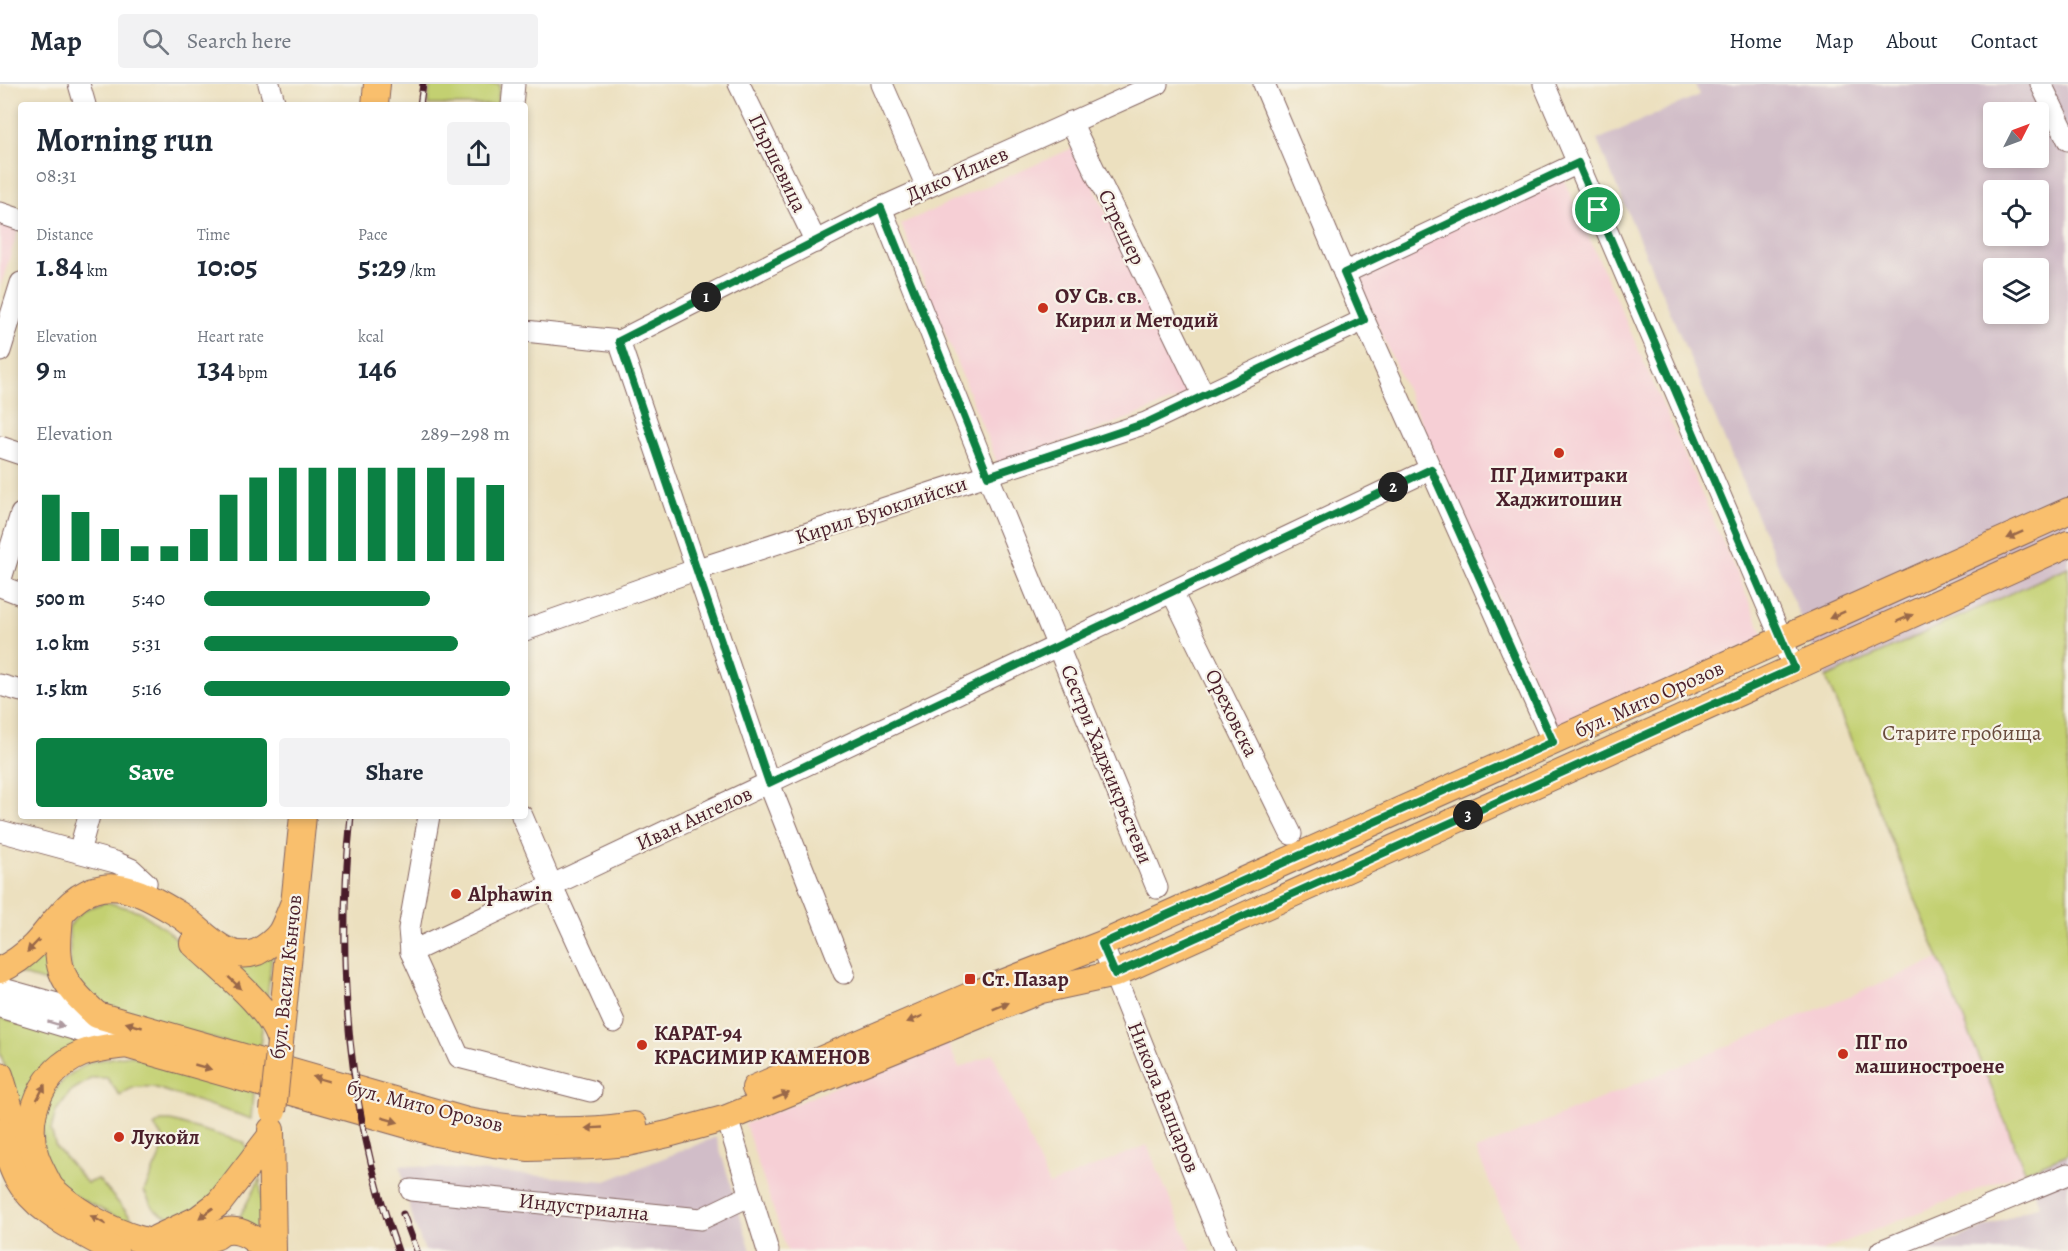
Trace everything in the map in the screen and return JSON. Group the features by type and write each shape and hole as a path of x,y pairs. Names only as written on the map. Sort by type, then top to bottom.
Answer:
{"main road":[{"path":"375,102 377,84"},
{"name":"бул. Мито Орозов","path":"98,1015 467,1121 501,1128 533,1130 598,1128 663,1120 722,1102 969,996 1102,944 2068,511"},
{"name":"бул. Мито Орозов","path":"126,1045 436,1133 494,1144 528,1148 615,1144 668,1134 727,1118 1041,990 1115,974 2068,544"},
{"name":"бул. Васил Кънчов","path":"273,1251 270,1137 303,819"},
{"path":"0,970 24,955 75,900 87,892 101,888 122,888 145,897 179,915 222,949 240,954 250,954 272,942 280,933 294,902"},
{"path":"145,897 263,1009 274,1026 280,1042"},
{"path":"60,916 58,957 66,982 76,995 98,1015"},
{"path":"50,1187 37,1161 31,1129 34,1109 43,1088 50,1077 71,1059 95,1050 126,1045"},
{"path":"0,1075 27,1153 36,1170 66,1201 133,1238 148,1242 177,1244 215,1240 240,1232 267,1251"},
{"path":"0,1132 17,1178 39,1205 54,1218 115,1251"},
{"path":"148,1242 198,1219 219,1203 270,1137"},
{"name":"бул. Васил Кънчов","path":"215,1240 270,1137"}],"street":[{"path":"79,84 84,102"},
{"path":"269,84 274,102"},
{"path":"512,102 514,84"},
{"name":"Пършевица","path":"739,84 816,242"},
{"path":"882,84 927,187"},
{"name":"Дико Илиев","path":"619,341 881,208 1155,84"},
{"path":"1264,84 1364,320 1553,742"},
{"path":"1545,84 1794,668"},
{"path":"2041,84 2068,140"},
{"name":"Стрешер","path":"1071,122 1204,396"},
{"path":"1344,273 1578,163"},
{"name":"Сестри Хаджикръстеви","path":"881,208 1157,888"},
{"path":"0,213 18,219"},
{"path":"0,351 18,294"},
{"name":"Кирил Буюклийски","path":"528,629 695,570 1146,423 1364,320"},
{"path":"528,331 619,341 769,783 844,973"},
{"path":"0,447 18,453"},
{"name":"Иван Ангелов","path":"411,952 1431,469"},
{"path":"18,524 0,584 18,593"},
{"name":"Ореховска","path":"1172,592 1291,834"},
{"path":"0,685 18,691"},
{"path":"79,852 88,819"},
{"path":"428,819 409,929 411,952 459,1057 591,1091"},
{"path":"523,819 614,1022"},
{"path":"0,831 79,852 131,869 146,883 145,897"},
{"name":"Никола Вапцаров","path":"1102,944 1225,1251"},
{"name":"бул. Мито Орозов","path":"0,988 98,1015"},
{"name":"бул. Мито Орозов","path":"0,1007 126,1045"},
{"path":"727,1118 768,1251"},
{"path":"1881,1251 2068,1174"},
{"name":"Индустриална","path":"411,1190 701,1219 751,1195"}],"shaded area":[{"path":"1695,84 2068,84 2068,1251 1926,1251 2040,1205 1826,678 1597,140 1699,95"},
{"name":"ОУ Св. св. Кирил и Методий","path":"1075,147 1192,393 998,465 901,224"},
{"name":"ПГ Димитраки Хаджитошин","path":"1561,173 1765,638 1557,731 1352,267"},
{"path":"0,222 18,228 18,231 0,288"},
{"name":"ПГ по машиностроене","path":"1939,959 2025,1171 1821,1251 1519,1251 1476,1150"},
{"path":"947,1042 959,1068 993,1054 1049,1185 1147,1145 1192,1251 787,1251 745,1124"},
{"path":"716,1137 751,1251 425,1251 414,1224 400,1165 606,1181"}],"green space":[{"path":"430,84 500,84 497,102 428,102"},
{"name":"Старите гробища","path":"2068,567 2068,1154 2025,1171 1826,678"},
{"path":"106,902 139,911 168,931 263,1021 259,1053 96,1002 71,974 69,927 86,909"},
{"path":"181,920 272,953 267,1000"},
{"path":"51,941 62,987 13,972"},
{"path":"0,1017 87,1043 23,1119 0,1053"},
{"path":"130,1055 254,1092 252,1119 153,1087 135,1087 120,1096 107,1078 92,1078 71,1091 56,1111 51,1130 56,1147 87,1183 98,1179 142,1230 65,1191 44,1162 42,1114 50,1096 66,1077 89,1062"},
{"path":"161,1121 171,1121 244,1142 247,1149 218,1200 173,1218 153,1208 144,1191 164,1147 164,1140 154,1126"},
{"path":"260,1178 264,1236 236,1224"}],"railway":[{"path":"420,102 423,84"},
{"path":"351,819 345,926 350,1036 367,1145 398,1251"},
{"path":"403,1214 417,1251"}],"place":[{"name":"ОУ Св. св. Кирил и Методий","path":"1043,308"},
{"name":"ПГ Димитраки Хаджитошин","path":"1559,453"},
{"name":"Alphawin","path":"456,894"},
{"name":"Ст. Пазар","path":"970,979"},
{"name":"КАРАТ-94 КРАСИМИР КАМЕНОВ","path":"642,1045"},
{"name":"ПГ по машиностроене","path":"1843,1054"},
{"name":"Лукойл","path":"119,1137"}],"route":[{"path":"1578,163 1598,210 1794,668 1115,974 1102,944 1553,742 1431,469 769,783 619,341 881,208 988,476 1146,423 1364,320 1344,273 1578,163"}]}
